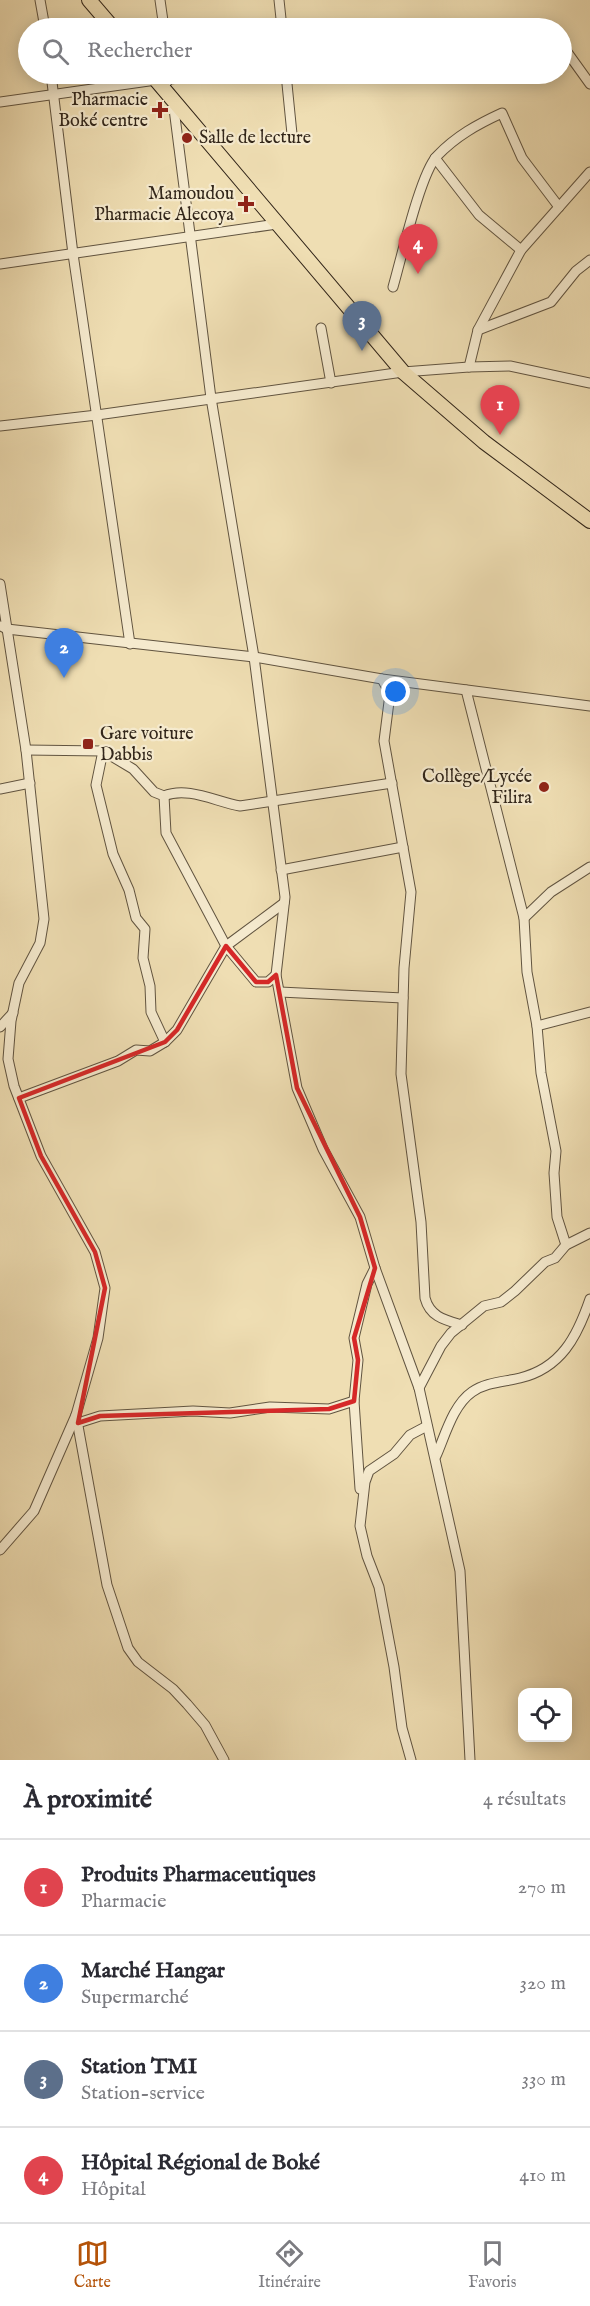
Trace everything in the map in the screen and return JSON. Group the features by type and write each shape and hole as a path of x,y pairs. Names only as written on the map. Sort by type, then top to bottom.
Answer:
{"highway":[{"path":"89,0 104,18"},
{"path":"165,84 173,101 403,372 484,442 590,521"}],"street":[{"path":"40,0 43,18"},
{"path":"161,0 163,18"},
{"path":"279,0 281,18"},
{"path":"572,60 590,84"},
{"path":"52,84 73,254 130,644"},
{"path":"0,102 122,84"},
{"path":"287,84 292,134"},
{"path":"173,101 212,398 254,657 281,870 284,903 276,975 297,1088 323,1149 360,1217 375,1268 419,1388 436,1456 460,1571 470,1760"},
{"path":"393,287 421,190 435,158 470,128 502,113 522,158 559,207"},
{"path":"435,158 479,215 521,250"},
{"path":"469,367 478,330 521,250 590,172"},
{"path":"0,264 277,224"},
{"path":"478,330 551,302 576,271 590,260"},
{"path":"321,328 331,383"},
{"path":"0,426 97,415 403,372 469,367 510,366 590,383"},
{"path":"0,584 3,627 26,750 45,919 40,943 19,983 8,1059 19,1098 41,1156 94,1252 105,1288 98,1338 77,1418 34,1511 0,1550"},
{"path":"3,627 130,644 254,657 382,679 466,690 589,703"},
{"path":"382,679 390,694 384,741 411,892 403,998 401,1074 420,1222 426,1298 428,1308 439,1317 462,1325"},
{"path":"466,690 524,918 527,972 537,1026 541,1072 556,1151 554,1173 557,1217 566,1245"},
{"path":"26,750 103,751 133,769 154,792 164,796 174,792 183,793 240,806 392,783"},
{"path":"103,751 96,785 113,854 129,890 136,918 145,929 143,958 150,986 151,1012 165,1042"},
{"path":"0,789 30,783"},
{"path":"164,796 166,833 226,945 256,982 268,982 276,975"},
{"path":"281,870 403,847"},
{"path":"524,918 551,892 590,867"},
{"path":"19,1098 118,1061 136,1050 150,1051 165,1042 177,1030 226,945 284,903"},
{"path":"280,992 403,998"},
{"path":"537,1026 590,1012"},
{"path":"0,1027 13,1013"},
{"path":"419,1388 441,1346 462,1325 484,1306 501,1302 545,1262 555,1258 566,1245 590,1233"},
{"path":"362,1509 354,1401 358,1360 354,1338 367,1284 375,1268"},
{"path":"436,1456 456,1410 470,1393 488,1384 522,1377 547,1368 568,1346 583,1320 590,1299"},
{"path":"77,1418 193,1411 230,1413 270,1407 329,1408 354,1401"},
{"path":"77,1418 107,1585 128,1648 138,1662 173,1689 188,1704 205,1725 224,1760"},
{"path":"411,1760 402,1728 394,1667 379,1587 367,1556 360,1526 365,1482 369,1471 394,1454 410,1435 427,1426"}],"highlighted area":[{"path":"226,946 256,982 268,982 276,975 297,1088 360,1217 375,1268 354,1338 358,1360 354,1401 329,1409 100,1416 78,1423 105,1288 95,1252 41,1156 19,1098 165,1042 177,1030"}],"place":[{"name":"Pharmacie Boké centre","path":"160,110"},
{"name":"Salle de lecture","path":"187,138"},
{"name":"Mamoudou Pharmacie Alecoya","path":"246,204"},
{"name":"Hôpital Régional de Boké","path":"418,274"},
{"name":"Station TMI","path":"362,351"},
{"name":"Produits Pharmaceutiques","path":"500,435"},
{"name":"Marché Hangar","path":"64,678"},
{"name":"Gare voiture Dabbis","path":"88,744"},
{"name":"Collège/Lycée Filira","path":"544,787"}]}
